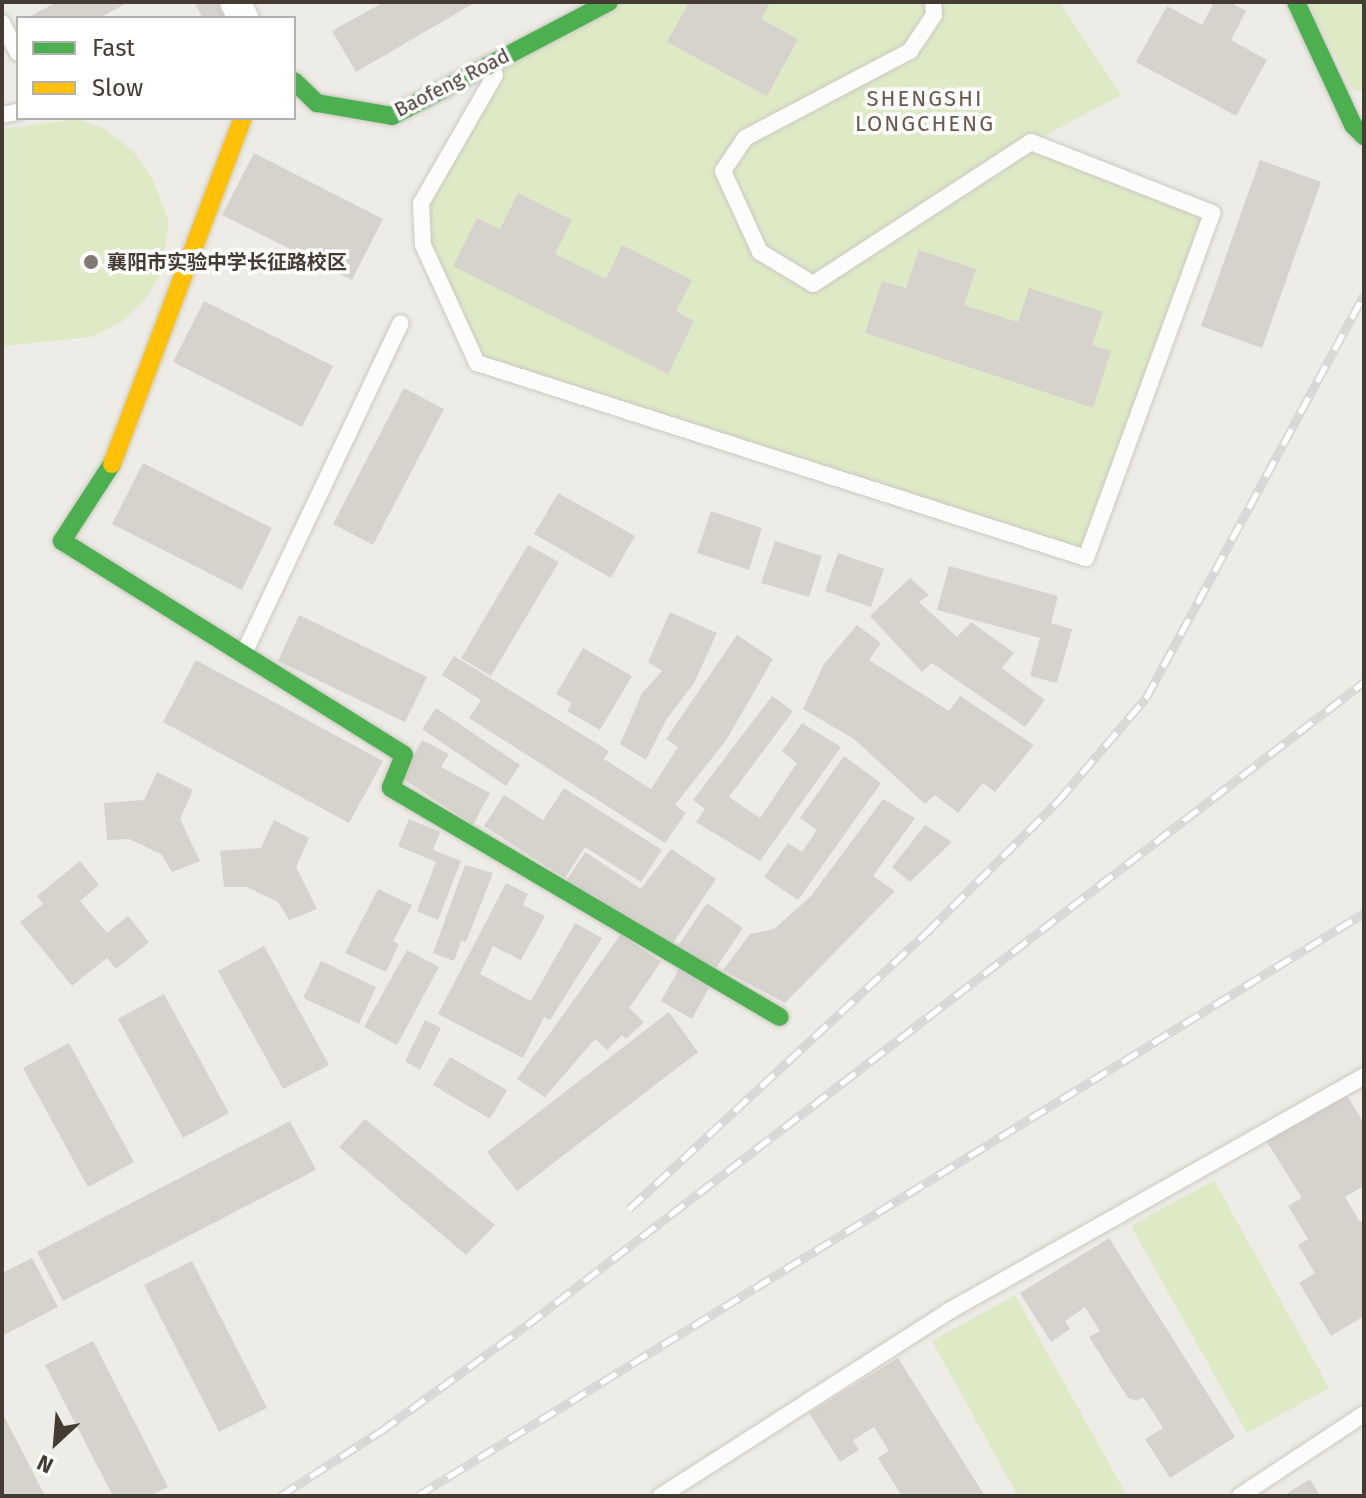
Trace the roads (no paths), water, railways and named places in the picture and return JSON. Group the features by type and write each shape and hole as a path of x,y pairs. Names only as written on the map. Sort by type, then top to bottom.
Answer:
{"street":[{"name":"Baofeng Road","path":"296,83 317,103 392,116 609,2"},
{"path":"1296,2 1353,125 1364,136"},
{"path":"242,120 114,462 62,541 404,755 391,788 779,1017"}],"lane":[{"path":"506,56 421,203 423,245 477,363 1086,558 1212,213 1031,142 813,284 760,252 723,171 745,138 910,51 934,15 933,2"},
{"path":"2,23 16,49"},
{"path":"244,655 401,323"},
{"path":"661,1496 949,1311 1364,1076"},
{"path":"1240,1496 1364,1414"}],"railway":[{"path":"629,1209 926,933 1058,801 1146,698 1364,295"},
{"path":"280,1496 381,1431 527,1325 1364,682"},
{"path":"417,1496 1364,913"}],"place":[{"name":"襄阳市实验中学长征路校区","path":"91,262"}],"district":[{"name":"SHENGSHI LONGCHENG","path":"925,110"}]}
